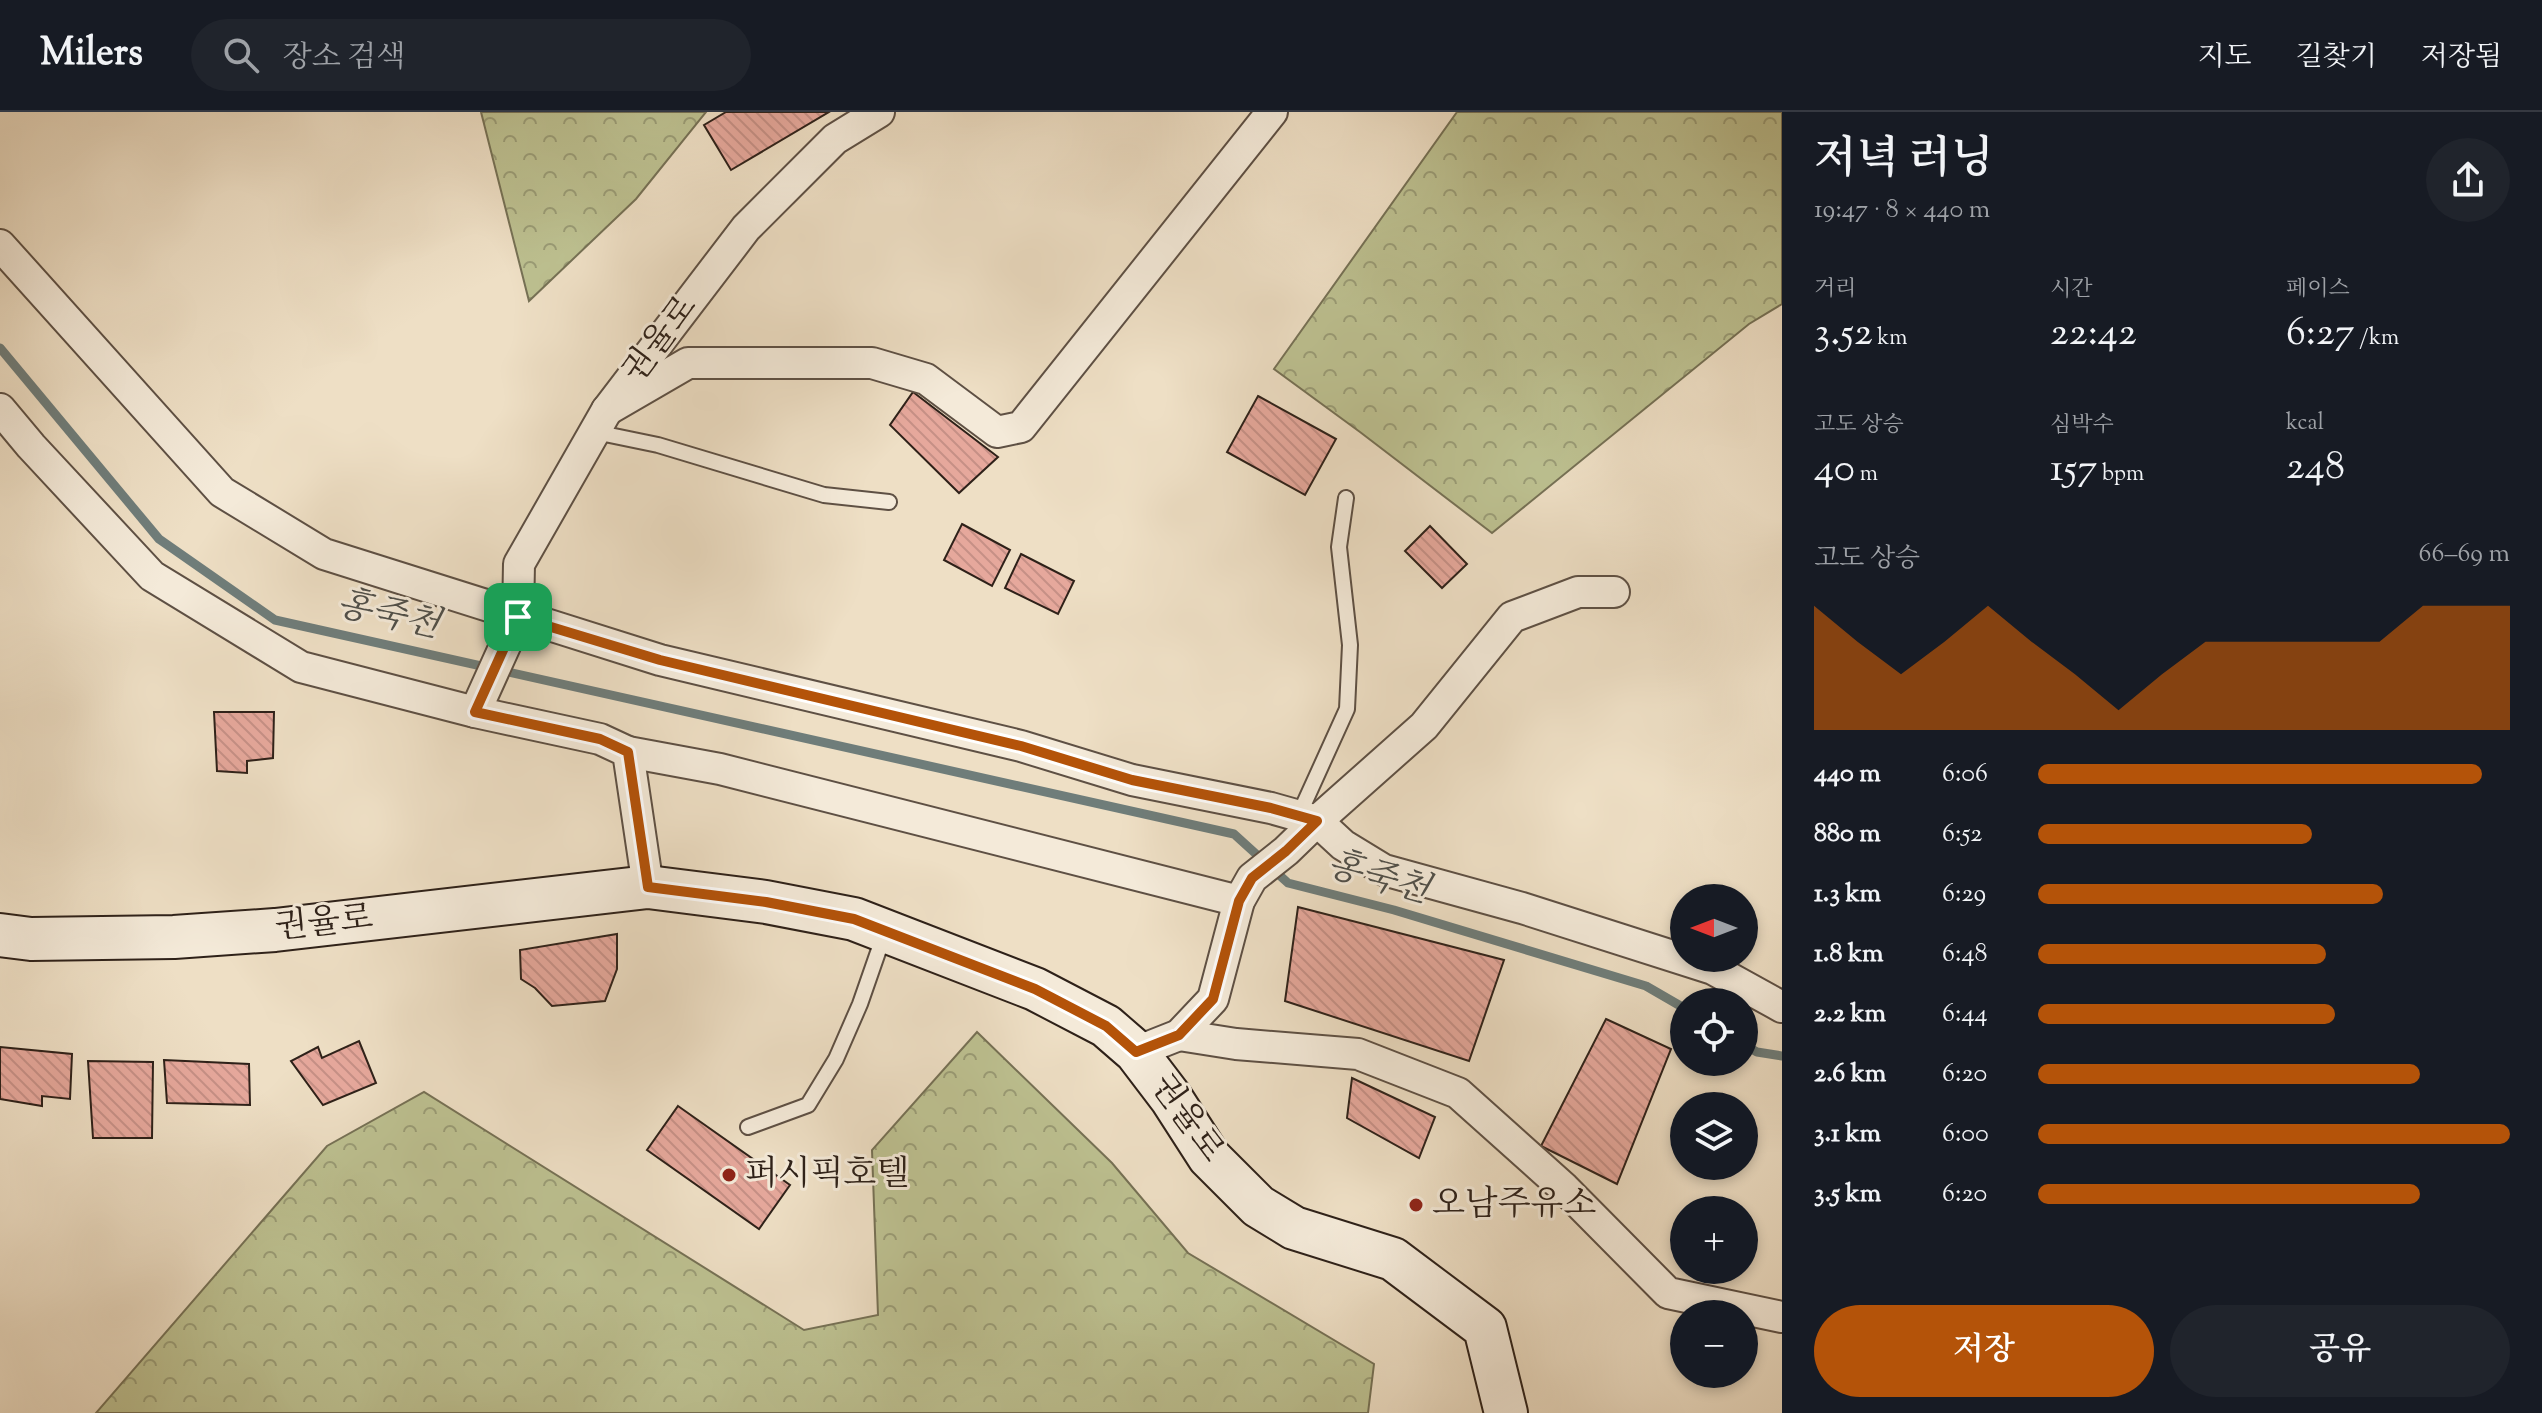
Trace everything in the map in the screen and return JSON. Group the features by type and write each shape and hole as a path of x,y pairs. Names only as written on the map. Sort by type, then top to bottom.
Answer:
{"main road":[{"name":"권율로","path":"0,935 31,939 174,937 275,930 648,887 766,902 854,919 1035,989 1106,1026 1136,1052 1171,1098 1209,1157 1258,1206 1294,1228 1393,1259 1485,1328 1506,1413"}],"street":[{"name":"권율로","path":"518,617 519,564 601,421 746,228 835,139 879,112"},
{"path":"601,421 688,363 872,363 926,379 997,432 1021,427 1272,112"},
{"path":"0,245 222,492 324,554 660,660 1021,746 1132,780 1271,808 1307,819 1384,870 1522,908 1713,969 1782,1007"},
{"path":"0,409 152,576 301,667 475,712 600,739 628,752 720,769 1246,890"},
{"path":"1136,1052 1179,1035 1213,999 1246,890 1286,851 1307,819 1424,726 1512,617 1578,592 1614,592"},
{"path":"475,712 518,617"},
{"path":"628,752 648,887"},
{"path":"1179,1035 1236,1044 1358,1054 1458,1093 1564,1188 1668,1293 1782,1317"}],"lane":[{"path":"601,421 658,445 824,495 889,502"},
{"path":"1307,819 1347,709 1350,645 1339,547 1346,498"},
{"path":"748,1127 808,1105 836,1059 860,1004 885,931"}],"green space":[{"path":"481,112 706,112 636,199 529,301"},
{"path":"1457,112 1782,112 1782,304 1749,324 1492,533 1274,369"},
{"path":"977,1032 1112,1163 1188,1253 1374,1364 1368,1413 96,1413 327,1146 424,1092 804,1330 878,1315 872,1150"}],"building":[{"path":"726,112 829,112 731,170 704,125"},
{"path":"913,392 998,457 959,493 890,425"},
{"path":"1258,396 1336,439 1305,495 1227,452"},
{"path":"962,524 1010,550 992,586 944,560"},
{"path":"1430,526 1467,564 1442,588 1405,551"},
{"path":"1021,554 1074,581 1058,614 1005,588"},
{"path":"214,712 274,712 273,758 247,761 247,773 217,771"},
{"path":"1298,907 1504,960 1469,1061 1285,1001"},
{"path":"617,934 617,969 605,1001 552,1006 535,988 521,979 520,950"},
{"path":"1606,1019 1670,1049 1617,1184 1541,1146"},
{"path":"359,1041 376,1083 323,1105 291,1061 318,1047 322,1058"},
{"path":"0,1047 72,1054 70,1099 42,1096 42,1106 0,1099"},
{"path":"164,1060 249,1064 250,1105 167,1103"},
{"path":"88,1061 153,1062 152,1138 93,1138"},
{"path":"1352,1078 1435,1117 1419,1158 1347,1118"},
{"name":"퍼시픽호텔","path":"678,1106 790,1185 759,1229 647,1150"}],"waterway":[{"name":"홍죽천","path":"0,348 159,539 275,620 1234,834 1288,883 1394,910 1646,986 1670,1000"},
{"name":"홍죽천","path":"1758,1052 1782,1056"}],"place":[{"name":"퍼시픽호텔","path":"729,1175"},
{"name":"오남주유소","path":"1416,1205"}],"route":[{"path":"518,617 660,660 1021,746 1132,780 1271,808 1317,821 1252,878 1239,901 1213,999 1179,1035 1136,1052 1106,1026 1035,989 854,919 766,902 648,887 628,752 600,739 475,712 518,617"}]}
